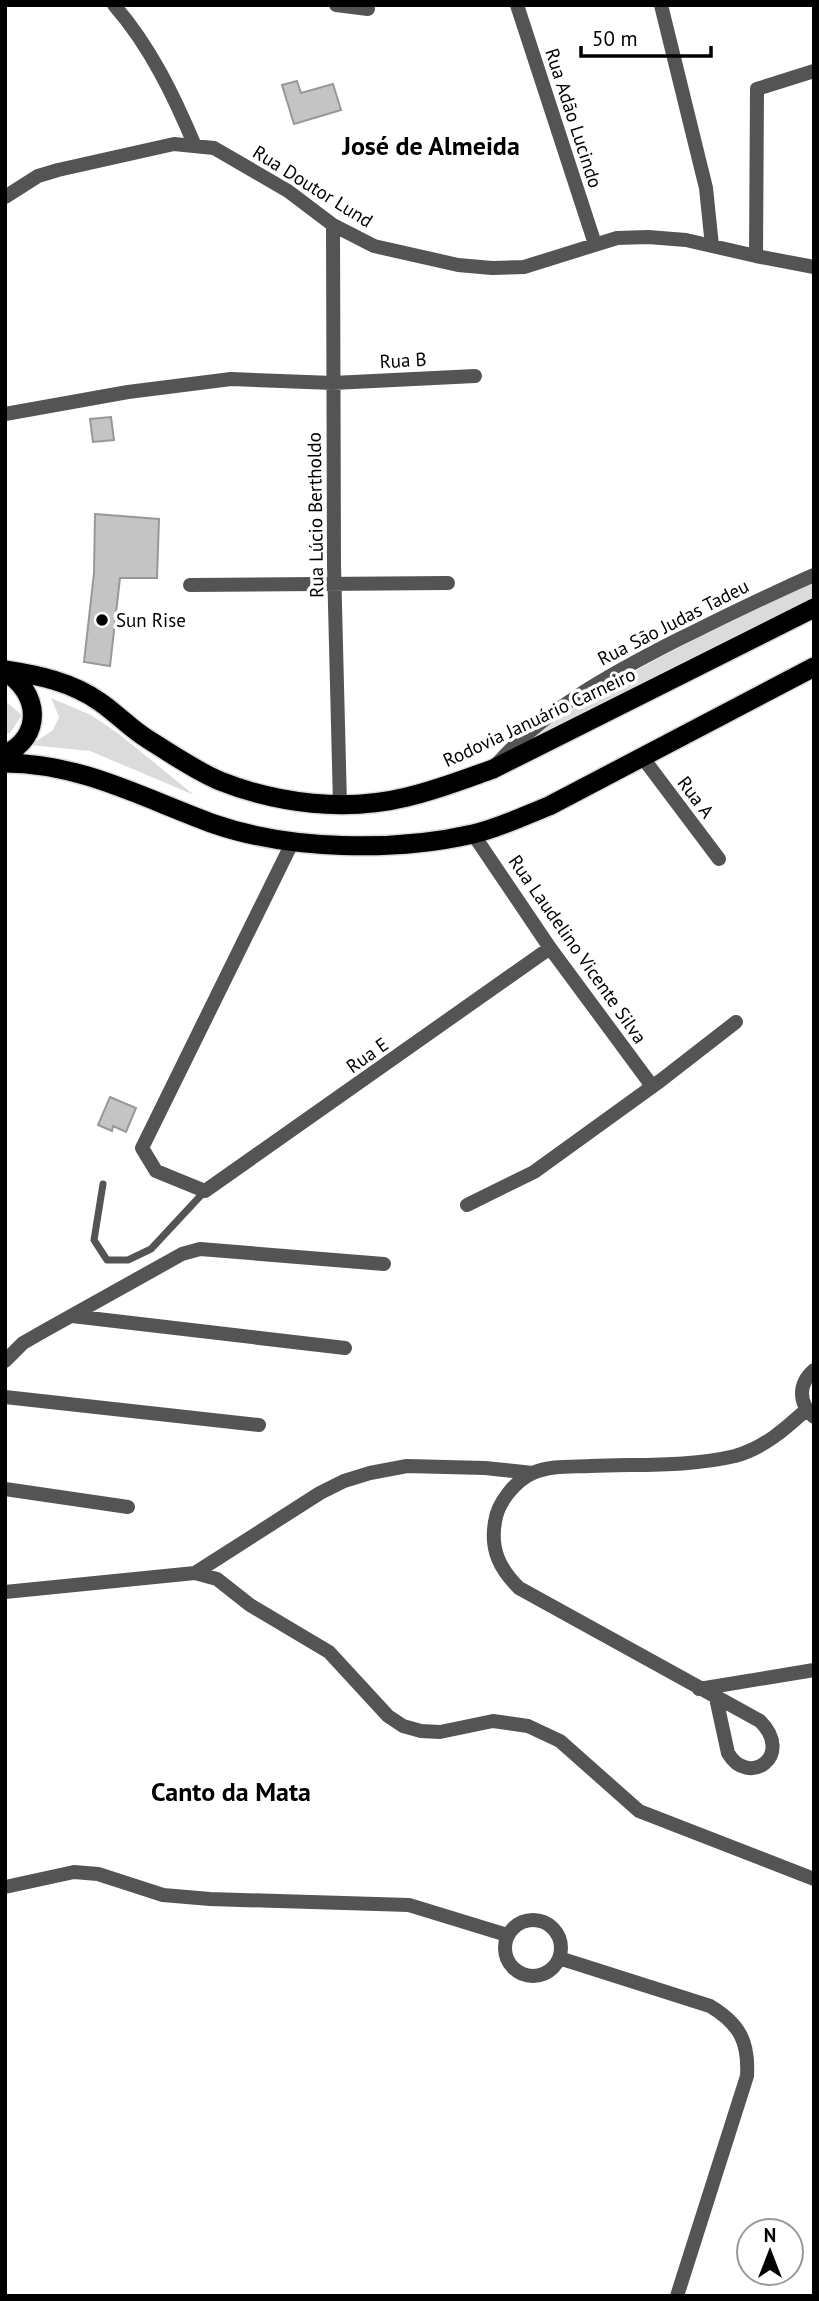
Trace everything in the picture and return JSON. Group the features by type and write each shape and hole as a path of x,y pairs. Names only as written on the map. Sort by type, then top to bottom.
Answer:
{"highway":[{"name":"Rodovia Januário Carneiro","path":"5,671 34,674 69,685 98,701 144,737 217,780 300,803 376,803 406,798 493,769 814,608"},
{"path":"5,763 30,763 89,775 248,835 293,841 378,845 473,834 548,806 814,667"},
{"path":"5,671 17,679 29,694 33,713 29,733 17,749 5,754"}],"street":[{"path":"114,5 132,25 176,101 195,146"},
{"path":"336,5 368,9"},
{"name":"Rua Adão Lucindo","path":"516,5 595,244"},
{"path":"661,5 706,188 712,246"},
{"path":"756,256 757,89 814,71"},
{"name":"Rua Doutor Lund","path":"5,197 38,176 174,144 214,148 288,191 333,225 374,246 458,265 524,267 617,238 648,237 686,240 814,267"},
{"name":"Rua Lúcio Bertholdo","path":"333,225 335,582 340,805"},
{"name":"Rua B","path":"5,415 128,392 231,379 333,383 475,376"},
{"name":"Rua São Judas Tadeu","path":"493,769 531,730 602,681 731,612 814,575"},
{"path":"190,585 448,583"},
{"name":"Rua A","path":"643,758 719,859"},
{"name":"Rua Laudelino Vicente Silva","path":"473,834 550,948 652,1086"},
{"path":"205,1191 156,1171 142,1148 293,841"},
{"name":"Rua E","path":"205,1191 550,948"},
{"path":"467,1205 534,1172 736,1022"},
{"path":"5,1361 23,1343 182,1254 200,1249 384,1264"},
{"path":"71,1316 345,1348"},
{"path":"195,1573 320,1493 344,1481 370,1473 407,1466 485,1468 533,1473 560,1468 698,1462 736,1456 760,1447 810,1414 802,1391 806,1378 814,1370"},
{"path":"5,1396 259,1425"},
{"path":"533,1473 504,1499 495,1517 492,1536 496,1556 505,1574 519,1588 760,1721 774,1742 766,1762 752,1769 737,1765 732,1760 728,1753 716,1698"},
{"path":"5,1489 128,1507"},
{"path":"5,1592 195,1573 216,1579 250,1605 329,1652 388,1716 403,1726 440,1732 493,1721 528,1726 560,1741 639,1811 814,1879"},
{"path":"699,1689 814,1670"},
{"path":"5,1887 74,1872 97,1874 152,1892 175,1896 409,1905 507,1935"},
{"path":"530,1920 546,1923 557,1934 560,1942 559,1958 548,1971 531,1976 522,1974 509,1962 505,1954 507,1935 521,1922 530,1920"},
{"path":"559,1958 710,2006 725,2015 737,2027 744,2043 748,2059 747,2076 677,2296"}],"lane":[{"path":"103,1184 94,1240 107,1260 128,1260 151,1249 205,1191"}],"shaded area":[{"path":"814,582 814,606 528,741 595,694 630,674 703,635"},
{"path":"51,698 91,715 119,734 194,795 90,751 31,745 53,730 59,717"},
{"path":"5,701 22,715 10,733 5,734"}],"building":[{"path":"297,81 301,93 333,84 341,110 294,124 282,85"},
{"path":"111,417 114,440 93,442 90,419"},
{"name":"Sun Rise","path":"95,514 159,519 157,578 120,578 110,666 84,662 94,573"},
{"path":"110,1097 136,1108 126,1132 113,1126 112,1131 98,1125"}],"place":[{"name":"Sun Rise","path":"102,620"}],"district":[{"name":"José de Almeida","path":"431,145"},
{"name":"Canto da Mata","path":"231,1791"}]}
